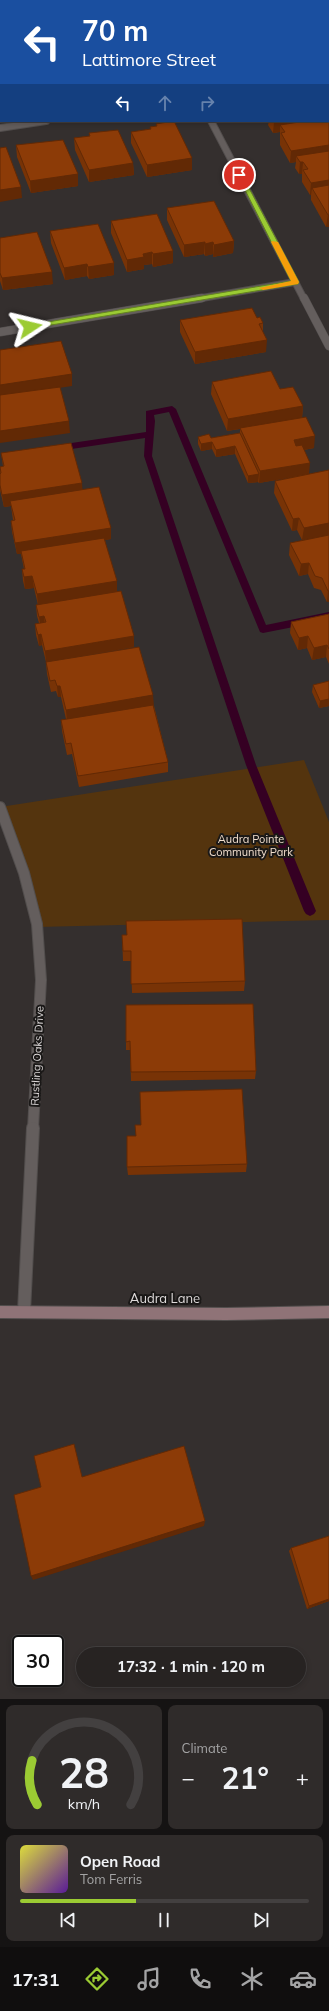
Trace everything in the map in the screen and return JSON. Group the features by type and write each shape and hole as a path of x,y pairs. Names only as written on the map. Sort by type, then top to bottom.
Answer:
{"street":[{"path":"0,128 39,122"},
{"path":"212,122 329,346"},
{"path":"0,332 295,282"},
{"name":"Rustling Oaks Drive","path":"0,807 31,897 37,924 41,973 24,1312"},
{"name":"Audra Lane","path":"0,1312 226,1314 329,1312"}],"green space":[{"name":"Audra Pointe Community Park","path":"304,760 329,822 329,920 37,927 0,807"}],"building":[{"path":"174,122 192,158 147,165 131,132 151,129 150,127 157,126 156,124"},
{"path":"300,122 329,122 329,145 291,151 281,133 285,132 280,125"},
{"path":"118,130 133,163 89,170 74,138 90,136 89,133"},
{"path":"63,140 78,174 30,181 16,145"},
{"path":"6,147 21,187 0,190 0,148"},
{"path":"329,151 329,180 311,183 303,170 308,169 296,156"},
{"path":"329,185 329,215 328,215 312,188"},
{"path":"214,201 234,241 214,245 213,242 205,244 205,242 184,245 167,208"},
{"path":"157,214 173,251 153,254 152,252 143,254 144,257 127,260 111,221"},
{"path":"98,224 114,263 88,267 87,264 64,268 50,231"},
{"path":"37,232 52,272 2,278 0,273 0,238"},
{"path":"252,308 257,318 260,317 263,323 259,324 267,340 195,352 180,320"},
{"path":"61,341 72,374 0,385 0,350"},
{"path":"271,371 280,389 293,387 303,406 228,419 212,382"},
{"path":"60,387 69,421 0,431 0,395"},
{"path":"306,417 315,436 294,440 296,446 302,445 310,463 260,471 240,428"},
{"path":"240,433 259,474 248,476 235,446 216,450 212,442 201,444 198,437 209,434 211,438"},
{"path":"71,443 82,483 2,495 0,485 0,467 4,466 1,453"},
{"path":"329,470 329,523 304,528 299,518 293,519 275,481"},
{"path":"99,487 111,528 15,543 11,521 15,520 10,501"},
{"path":"329,535 328,591 322,578 315,576 309,563 301,564 290,543"},
{"path":"104,538 117,581 37,594 32,576 24,577 22,569 25,569 21,551"},
{"path":"121,591 134,636 45,651 41,634 38,635 35,624 46,622 44,616 39,617 36,605"},
{"path":"329,614 329,649 327,645 314,648 308,636 299,638 291,622"},
{"path":"139,647 153,695 66,710 60,686 57,686 55,680 50,681 46,662"},
{"path":"329,681 329,699 320,701 313,685"},
{"path":"153,705 168,762 78,776 71,743 66,744 61,720"},
{"path":"242,919 245,981 131,984 131,951 123,951 122,935 127,935 126,921"},
{"path":"253,1004 256,1071 131,1072 130,1041 126,1042 126,1005"},
{"path":"242,1089 247,1164 127,1167 127,1136 136,1136 135,1125 141,1125 140,1092"},
{"path":"74,1444 82,1477 184,1446 205,1521 31,1576 14,1495 41,1487 34,1456"},
{"path":"329,1536 329,1599 309,1606 291,1548"}],"waterway":[{"path":"150,434 151,421 149,413 172,409 263,629 329,616"},
{"path":"58,448 150,434"},
{"path":"150,434 148,456 251,765 310,911"}],"slow traffic":[{"path":"263,288 295,282 274,242"}],"route":[{"path":"30,327 295,282 239,175"}]}
